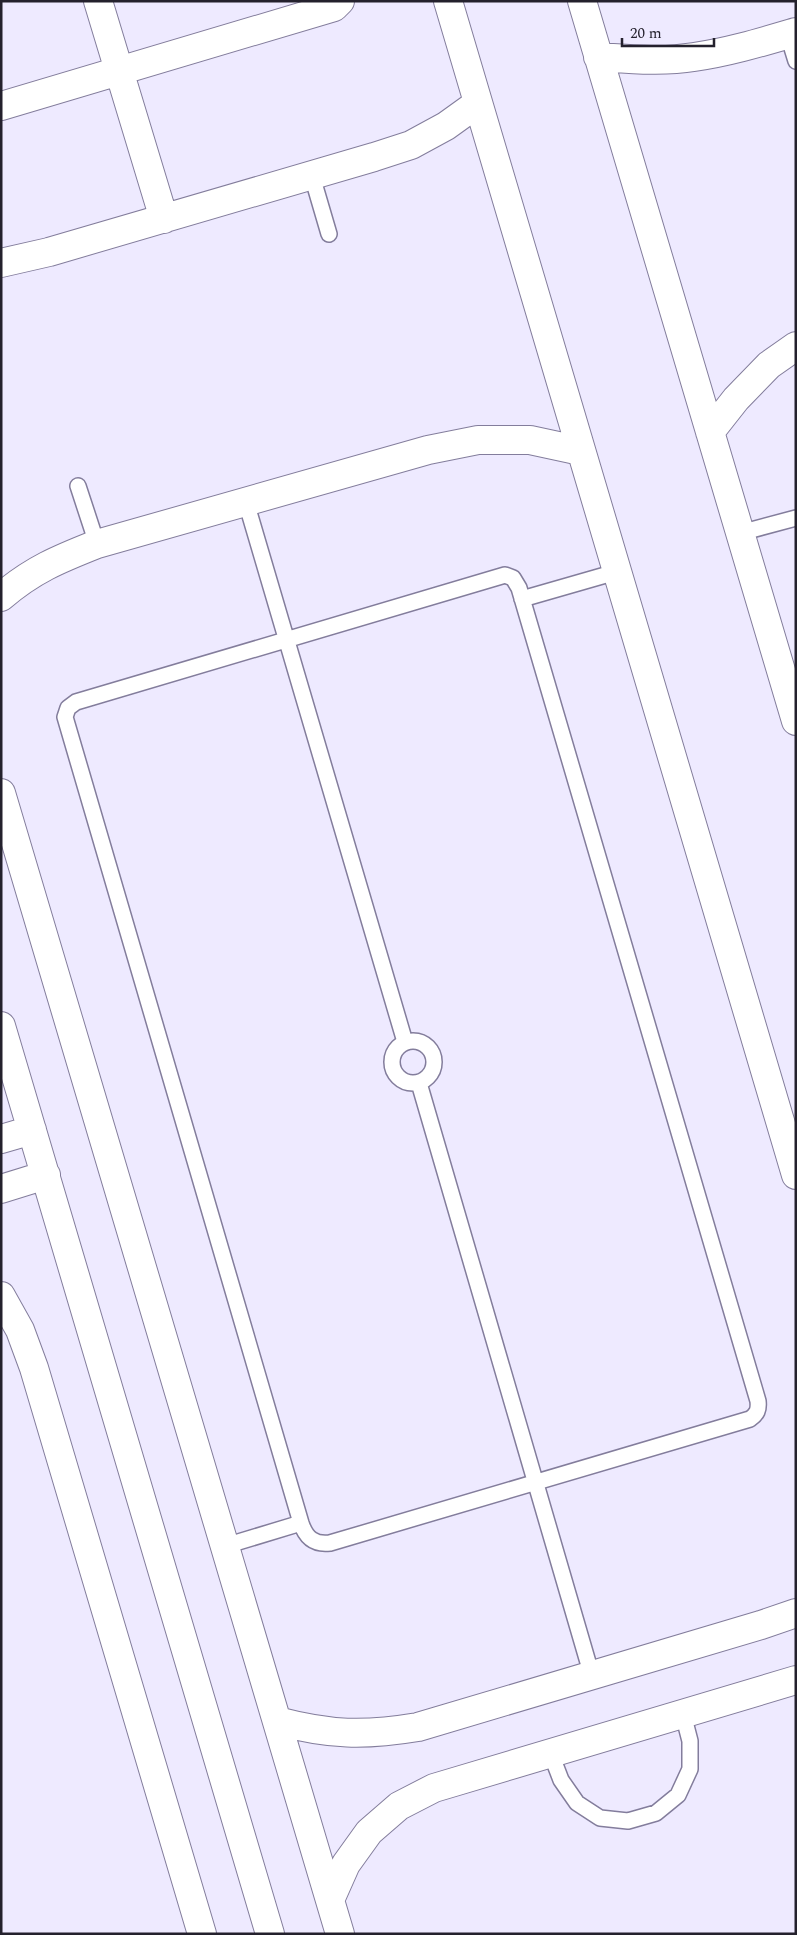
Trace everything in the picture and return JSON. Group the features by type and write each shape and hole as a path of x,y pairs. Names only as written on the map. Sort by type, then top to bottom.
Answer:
{"street":[{"path":"98,1 164,219"},
{"path":"1,106 334,7 340,1"},
{"path":"448,1 796,1175"},
{"path":"582,1 796,721"},
{"path":"598,56 644,60 693,57 741,48 792,33"},
{"path":"1,263 49,252 164,219 312,176 411,144 446,126 478,103"},
{"path":"710,432 736,399 769,365 796,346"},
{"path":"1,597 19,582 56,560 97,544 428,450 478,440 530,440 581,451"},
{"path":"1,793 340,1934"},
{"path":"1,1026 270,1934"},
{"path":"1,1139 32,1130"},
{"path":"1,1189 46,1175"},
{"path":"1,1296 20,1330 34,1368 202,1934"},
{"path":"277,1722 312,1730 347,1734 383,1732 418,1727 796,1613"},
{"path":"330,1900 346,1864 369,1832 399,1806 434,1788 796,1680"}],"lane":[{"path":"792,33 796,61"},
{"path":"312,176 329,234"},
{"path":"78,486 97,544"},
{"path":"246,502 405,1042"},
{"path":"740,533 796,518"},
{"path":"522,599 616,572"},
{"path":"505,575 514,578 519,588 758,1401 756,1415 750,1419 330,1543 321,1544 311,1540 304,1533 65,717 68,708 76,702 286,639 495,577 505,575"},
{"path":"417,1041 427,1046 434,1056 434,1067 429,1077 420,1083 408,1084 398,1078 392,1069 394,1053 405,1042 417,1041"},
{"path":"420,1083 592,1676"},
{"path":"225,1546 301,1523"},
{"path":"551,1754 561,1780 577,1802 600,1818 628,1821 647,1816 656,1813 678,1794 690,1769 690,1741 683,1714"}]}
